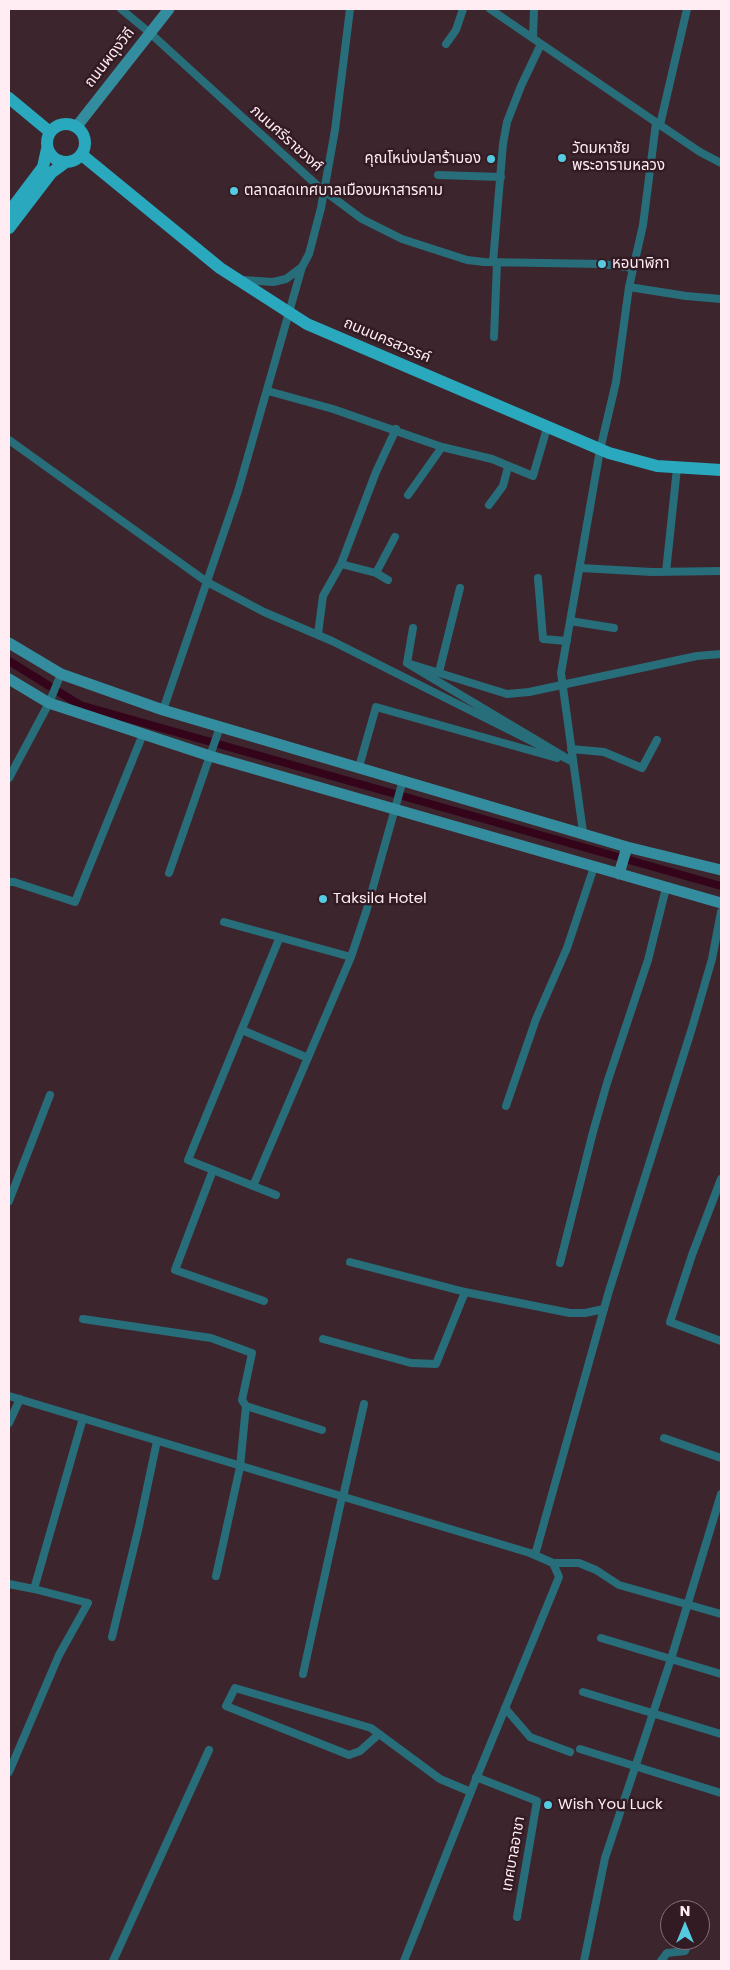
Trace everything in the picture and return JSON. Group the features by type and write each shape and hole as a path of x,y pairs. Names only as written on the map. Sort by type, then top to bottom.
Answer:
{"main road":[{"path":"9,98 50,132"},
{"path":"9,212 43,167 47,137 50,132 62,124 77,126 85,136 86,143 82,155 72,162 54,158 47,148"},
{"name":"ถนนนครสวรรค์","path":"82,155 220,268 289,314 315,328 600,450 634,461 677,468 721,470"},
{"path":"9,228 51,173 66,162"}],"street":[{"name":"ภนนศรีราชวงศ์","path":"121,9 325,192 362,219 402,239 467,260 602,264 633,268"},
{"name":"ถนนผดุงวิถี","path":"77,126 169,9"},
{"path":"163,710 238,491 302,267 309,254 325,192 350,9"},
{"path":"446,44 456,30 463,9"},
{"path":"490,9 700,152 721,162"},
{"path":"533,38 534,9"},
{"path":"583,832 561,685 566,642 581,568 600,450 616,382 629,288 643,225 658,124 688,9"},
{"path":"494,337 495,262 503,144 508,120 520,86 541,44"},
{"path":"438,174 501,177"},
{"path":"236,279 273,282 286,279 302,267"},
{"path":"629,288 721,299"},
{"path":"268,391 396,429 442,447 485,457 533,476 546,428"},
{"path":"318,634 323,596 341,564 376,472 396,429"},
{"path":"9,440 206,582 264,612 318,634 573,762"},
{"path":"408,495 442,447"},
{"path":"489,505 503,486 508,467"},
{"path":"666,572 677,468"},
{"path":"376,573 395,537"},
{"path":"341,564 376,573 388,580"},
{"path":"581,568 666,572 721,572"},
{"path":"538,578 543,640 566,642"},
{"path":"439,672 460,588"},
{"path":"570,621 614,628"},
{"path":"407,663 413,628"},
{"path":"10,646 61,674 163,710 627,846 721,870"},
{"path":"407,663 507,694 530,692 697,656 721,654"},
{"path":"407,663 573,762"},
{"path":"9,778 61,674"},
{"path":"9,679 48,703 210,756 721,903"},
{"path":"359,767 376,707 573,762"},
{"path":"170,873 220,727"},
{"path":"9,882 75,902 143,734"},
{"path":"571,749 604,752 642,768 657,740"},
{"path":"253,1186 351,957 366,912 403,780"},
{"path":"619,874 627,846"},
{"path":"506,1106 536,1019 567,948 594,867"},
{"path":"560,1263 593,1132 607,1083 648,960 666,888"},
{"path":"535,1555 604,1309 692,1028 712,958 721,912"},
{"path":"224,922 279,939 351,957"},
{"path":"276,1195 188,1160 279,939"},
{"path":"242,1030 308,1058"},
{"path":"9,1201 50,1095"},
{"path":"213,1170 175,1270 264,1301"},
{"path":"721,1179 690,1261 670,1322 721,1341"},
{"path":"350,1262 465,1292 570,1314 585,1314 604,1309"},
{"path":"323,1339 411,1363 436,1364 465,1292"},
{"path":"83,1319 211,1338 252,1353 242,1400 246,1406 322,1430"},
{"path":"9,1396 535,1555 553,1563 579,1563 596,1570 620,1585 721,1614"},
{"path":"9,1423 20,1399"},
{"path":"303,1674 364,1404"},
{"path":"216,1576 240,1467 246,1406"},
{"path":"34,1589 83,1418"},
{"path":"664,1438 721,1458"},
{"path":"112,1637 157,1441"},
{"path":"584,1961 606,1858 671,1659 721,1494"},
{"path":"404,1961 476,1777 559,1577 553,1563"},
{"path":"9,1584 88,1603 59,1655 9,1772"},
{"path":"601,1638 721,1674"},
{"path":"379,1734 360,1750 349,1755 226,1706 235,1688 371,1728 440,1779 471,1792"},
{"path":"583,1692 721,1734"},
{"path":"505,1708 530,1736 570,1752"},
{"path":"580,1749 721,1793"},
{"path":"113,1961 209,1750"},
{"name":"เทศบาลอาชา","path":"476,1777 537,1801 517,1918"},
{"path":"661,1961 667,1953 685,1950"}],"waterway":[{"path":"9,661 80,705 721,886"}],"place":[{"name":"วัดมหาชัย พระอารามหลวง","path":"562,158"},
{"name":"คุณโหน่งปลาร้าบอง","path":"491,159"},
{"name":"ตลาดสดเทศบาลเมืองมหาสารคาม","path":"234,191"},
{"name":"หอนาฬิกา","path":"602,264"},
{"name":"Taksila Hotel","path":"323,899"},
{"name":"Wish You Luck","path":"548,1805"}]}
